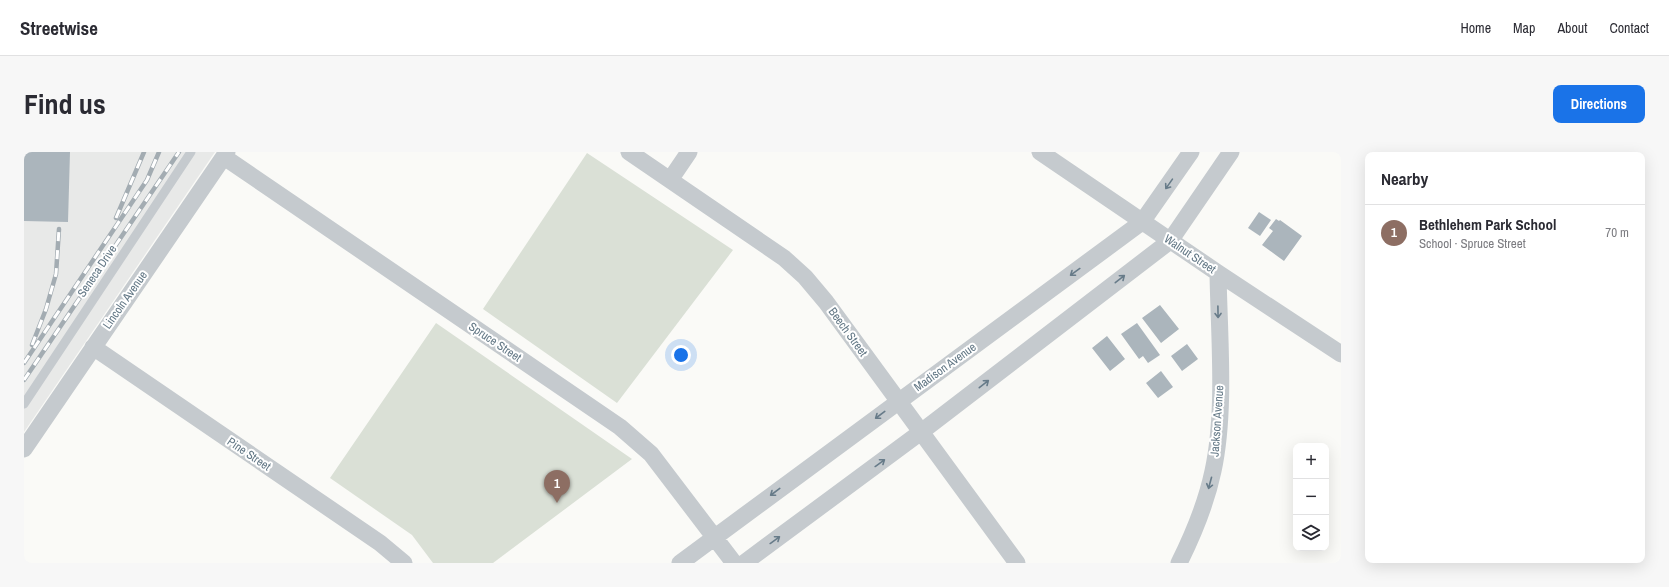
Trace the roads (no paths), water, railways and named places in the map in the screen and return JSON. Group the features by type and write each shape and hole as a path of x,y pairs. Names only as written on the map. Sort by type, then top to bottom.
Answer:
{"street":[{"name":"Beech Street","path":"629,152 784,258 805,277 826,302 1017,563"},
{"path":"670,180 689,152"},
{"name":"Walnut Street","path":"1040,152 1170,241 1341,354"},
{"name":"Madison Avenue","path":"680,563 1142,222 1191,152"},
{"path":"744,563 921,432 1170,241 1231,152"},
{"name":"Lincoln Avenue","path":"24,449 225,154"},
{"name":"Spruce Street","path":"225,154 620,427 651,454 734,563"},
{"name":"Jackson Avenue","path":"1179,563 1194,533 1201,513 1213,471 1218,437 1220,398 1218,273"},
{"name":"Pine Street","path":"93,347 380,543 404,563"}],"lane":[{"name":"Seneca Drive","path":"24,404 191,152"}],"railway":[{"path":"116,218 144,152"},
{"path":"24,363 147,180 159,152"},
{"path":"24,380 179,152"},
{"path":"32,345 46,309 56,274 59,229"}],"place":[{"name":"Bethlehem Park School","path":"557,503"}]}
